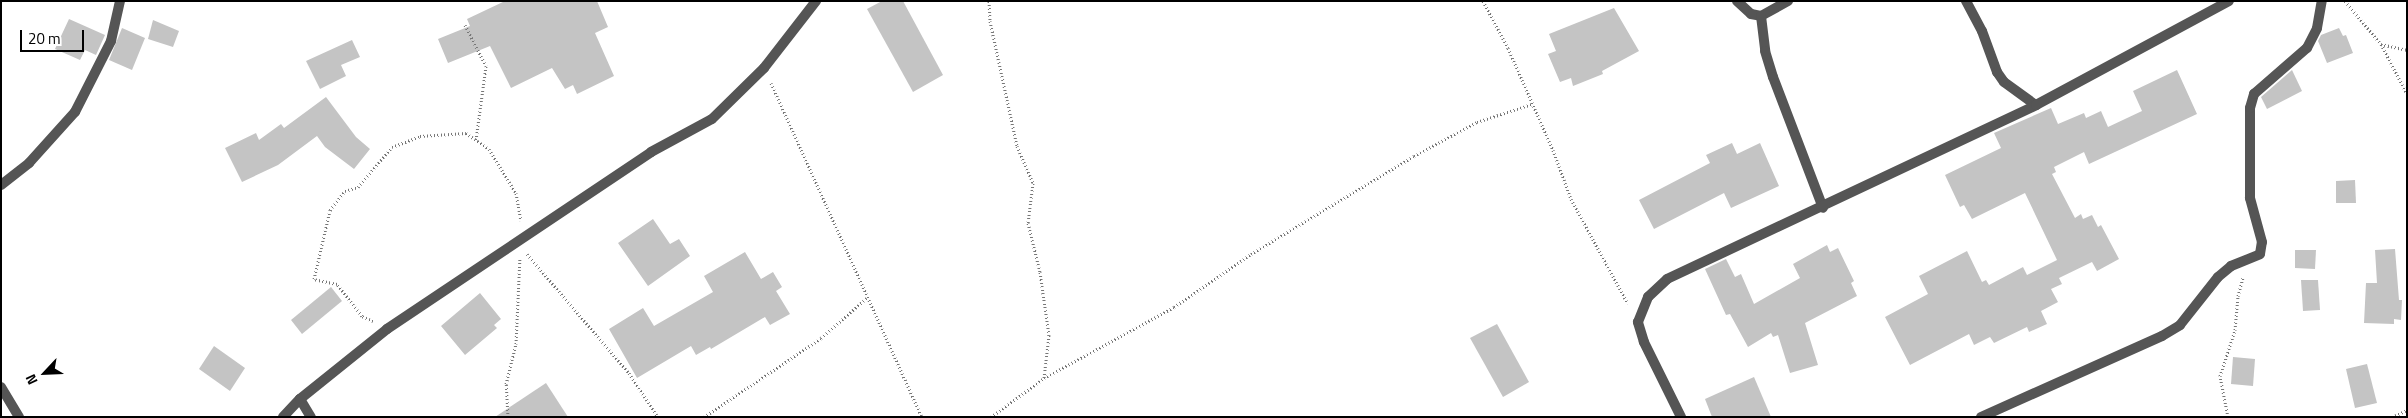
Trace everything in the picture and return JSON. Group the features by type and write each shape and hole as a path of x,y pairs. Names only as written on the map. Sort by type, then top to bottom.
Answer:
{"street":[{"path":"1,185 29,163 76,112 111,41 120,1"},
{"path":"283,417 300,399 387,328 523,235 651,152 712,119 764,68 816,1"},
{"path":"1737,1 1752,14 1761,16 1788,1"},
{"path":"1966,1 1982,31 1997,72 2004,82 2036,105"},
{"path":"1681,417 1644,342 1638,322 1648,297 1667,279 1823,208 2036,105 2229,1"},
{"path":"1981,417 2162,336 2180,324 2218,277 2231,266 2254,257 2263,248 2251,210 2250,108 2254,94 2307,48 2317,28 2322,1"},
{"path":"1761,16 1765,51 1773,77 1823,208"},
{"path":"1,387 19,417"},
{"path":"300,399 311,417"}],"path":[{"path":"989,1 990,21 1016,146 1033,183 1028,223 1039,265 1049,335 1044,378"},
{"path":"1483,1 1508,48 1553,150 1570,199 1638,322"},
{"path":"2345,1 2381,44 2407,94"},
{"path":"465,26 486,66 476,140"},
{"path":"2381,44 2407,50"},
{"path":"764,68 922,417"},
{"path":"991,417 1044,378 1174,307 1251,254 1414,156 1477,122 1532,104"},
{"path":"387,328 362,316 337,284 314,279 330,210 345,191 358,187 392,147 420,136 446,132 466,133 489,149 516,193 523,235"},
{"path":"508,417 506,384 516,344 521,290 520,246 629,373 658,417"},
{"path":"2228,417 2220,376 2222,363 2235,330 2242,280 2254,257"},
{"path":"704,417 821,338 868,297"},
{"path":"2392,417 2407,410"}],"building":[{"path":"505,1 597,1 608,27 595,33 614,76 577,94 573,85 565,89 552,68 511,88 490,46 448,63 438,39 470,26 467,19"},
{"path":"882,1 903,1 943,75 913,92 867,9"},
{"path":"1614,8 1639,51 1602,71 1603,74 1573,86 1571,78 1560,82 1548,54 1556,51 1549,34"},
{"path":"69,19 105,35 96,55 85,50 80,60 55,49"},
{"path":"153,20 179,31 173,47 148,39"},
{"path":"122,28 145,38 132,70 109,60"},
{"path":"2339,28 2343,36 2346,35 2353,53 2327,63 2318,41 2321,35"},
{"path":"352,40 360,57 341,65 346,76 320,89 306,61"},
{"path":"2177,70 2197,114 2089,164 2084,152 2054,167 2056,172 2052,174 2075,218 2081,214 2083,219 2092,215 2098,227 2101,225 2119,259 2097,271 2092,262 2059,278 2062,284 2051,289 2058,302 2041,311 2047,324 2029,332 2027,327 1994,343 1990,337 1974,345 1969,334 1910,365 1885,317 1928,294 1919,276 1967,251 1982,282 1986,280 1989,285 2023,267 2027,275 2057,260 2025,193 1972,219 1964,205 1960,207 1945,175 2001,148 1994,133 2051,108 2058,124 2084,113 2086,118 2101,111 2108,127 2142,111 2133,91"},
{"path":"2292,70 2302,91 2267,109 2261,97"},
{"path":"326,97 356,137 370,149 354,169 325,147 317,136 278,165 242,182 225,148 256,133 259,140 281,124 284,128"},
{"path":"1732,143 1737,154 1760,143 1779,186 1731,208 1724,193 1654,229 1639,200 1710,163 1706,155"},
{"path":"2355,180 2356,203 2336,203 2336,181"},
{"path":"653,219 670,244 679,239 690,256 648,286 618,243"},
{"path":"1827,245 1830,252 1838,248 1854,281 1851,283 1857,296 1805,323 1818,365 1790,373 1778,335 1773,337 1771,333 1748,347 1730,314 1726,315 1705,269 1726,259 1735,277 1741,274 1754,304 1800,278 1793,264"},
{"path":"2395,249 2399,300 2402,300 2401,320 2394,319 2394,324 2364,323 2366,283 2377,283 2375,250"},
{"path":"2295,250 2316,250 2315,269 2295,268"},
{"path":"745,252 761,279 773,272 782,287 776,291 790,314 770,325 765,317 711,349 710,347 696,355 691,346 637,378 609,329 643,308 654,326 713,292 704,276"},
{"path":"2301,280 2318,280 2320,310 2303,311"},
{"path":"331,287 342,301 302,334 291,320"},
{"path":"480,293 501,319 494,325 497,328 465,355 441,326"},
{"path":"1497,324 1529,382 1503,397 1470,338"},
{"path":"214,346 245,368 230,391 199,369"},
{"path":"2233,357 2255,359 2253,386 2231,384"},
{"path":"2367,364 2377,403 2355,408 2346,369"},
{"path":"1754,377 1771,417 1712,417 1705,399"},
{"path":"546,383 568,417 495,417"}]}
